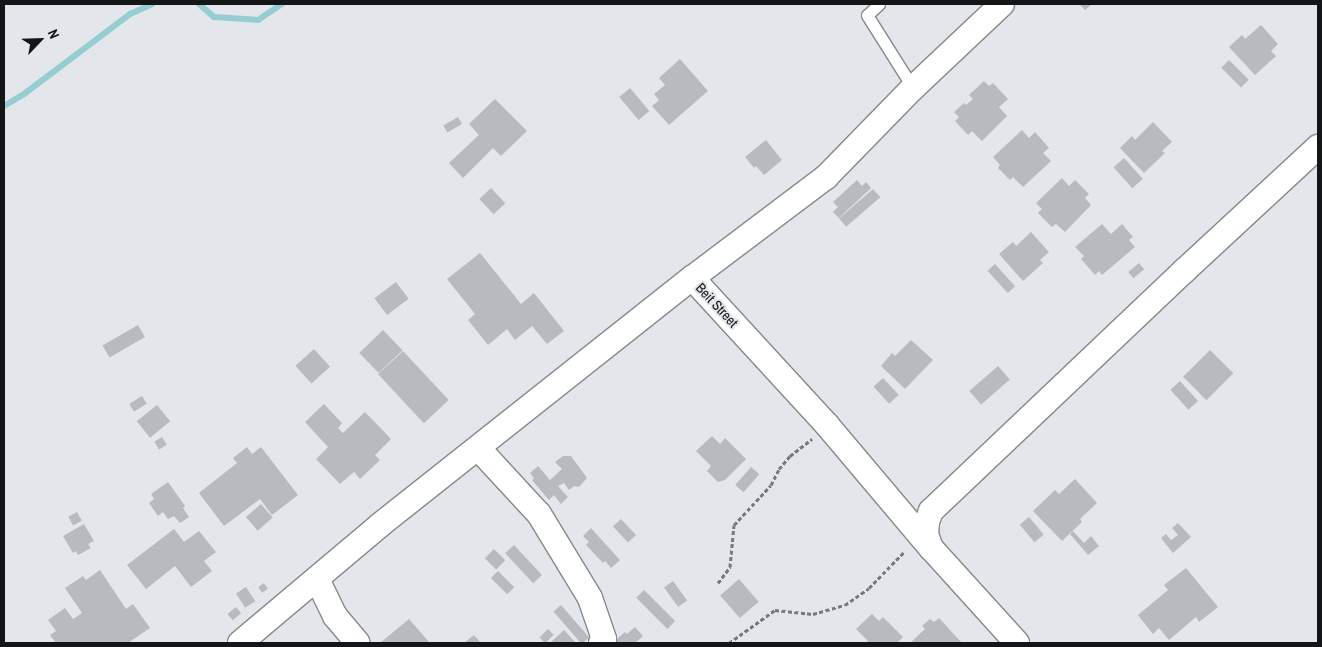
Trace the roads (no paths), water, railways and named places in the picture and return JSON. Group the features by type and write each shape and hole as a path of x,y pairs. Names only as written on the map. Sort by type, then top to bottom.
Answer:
{"street":[{"name":"Beit Street","path":"1002,4 912,88 826,177 692,278 827,425 930,548 1017,643"},
{"path":"930,548 926,534 927,522 932,511 1184,271 1318,147"},
{"path":"240,643 380,525 692,278"},
{"path":"478,448 540,514 590,598 604,639 601,643"},
{"path":"317,580 336,616 358,643"}],"lane":[{"path":"879,4 867,15 912,88"}],"waterway":[{"path":"4,106 24,94 130,14 152,4"},
{"path":"199,4 214,17 258,20 282,4"}]}
